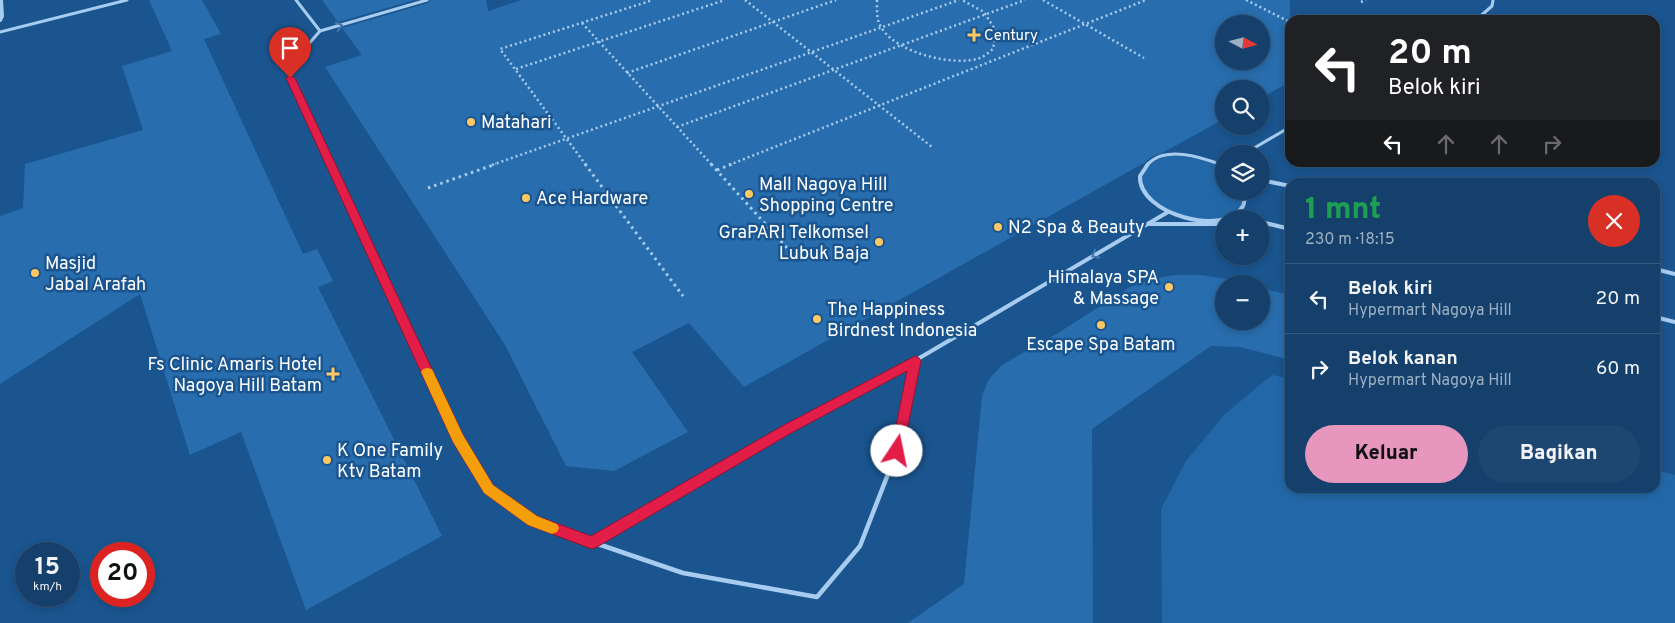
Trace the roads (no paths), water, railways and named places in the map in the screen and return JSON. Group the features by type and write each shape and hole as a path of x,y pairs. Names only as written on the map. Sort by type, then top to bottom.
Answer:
{"street":[{"path":"0,20 2,16 1,0"}],"lane":[{"path":"0,32 127,0"},
{"path":"296,0 320,31"},
{"path":"426,0 320,31 299,55 290,78 458,438 489,489 532,521 683,573 817,597 860,546 897,451 915,361"},
{"path":"1482,15 1492,6 1493,0"},
{"path":"1259,145 1285,130"},
{"path":"1215,163 1193,156 1178,155 1164,157 1152,161 1144,168 1140,175 1140,183 1148,199 1168,212 1204,222 1215,221"},
{"path":"1270,182 1285,185"},
{"path":"592,542 788,429 915,361 1168,212"},
{"path":"1148,224 1215,224"},
{"path":"1270,224 1285,228"},
{"path":"1660,270 1675,274"},
{"path":"1660,318 1675,322"}],"place":[{"name":"Century","path":"974,35"},
{"name":"Matahari","path":"471,122"},
{"name":"Mall Nagoya Hill Shopping Centre","path":"749,194"},
{"name":"Ace Hardware","path":"526,198"},
{"name":"N2 Spa & Beauty","path":"998,227"},
{"name":"GraPARI Telkomsel Lubuk Baja","path":"879,242"},
{"name":"Masjid Jabal Arafah","path":"35,273"},
{"name":"Himalaya SPA & Massage","path":"1169,287"},
{"name":"The Happiness Birdnest Indonesia","path":"817,319"},
{"name":"Escape Spa Batam","path":"1101,325"},
{"name":"Fs Clinic Amaris Hotel Nagoya Hill Batam","path":"333,374"},
{"name":"K One Family Ktv Batam","path":"327,460"}]}
